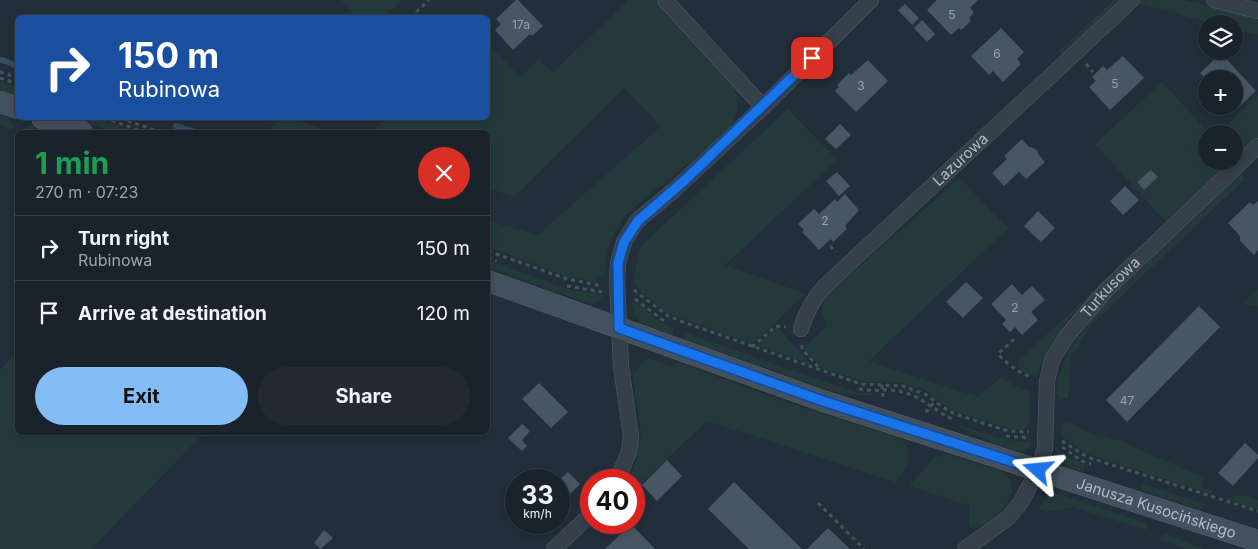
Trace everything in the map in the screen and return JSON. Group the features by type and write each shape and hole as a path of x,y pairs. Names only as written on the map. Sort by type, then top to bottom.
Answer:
{"street":[{"path":"666,0 762,107"},
{"path":"622,469 629,452 631,437 622,372 617,290 618,263 624,242 638,221 673,191 762,107 871,0"},
{"name":"Lazurowa","path":"801,329 805,313 816,296 826,286 1132,0"},
{"path":"1214,0 1258,11"},
{"path":"0,102 15,107"},
{"path":"48,120 76,130"},
{"name":"Turkusowa","path":"965,549 1008,518 1022,502 1038,470 1045,448 1047,381 1052,360 1058,348 1107,289 1258,146"},
{"name":"Janusza Kusocińskiego","path":"490,281 823,401 1258,541"},
{"path":"554,549 580,524"}],"path":[{"path":"416,12 429,0"},
{"path":"0,72 15,77"},
{"path":"0,78 15,83"},
{"path":"110,120 138,130"},
{"path":"126,120 154,130"},
{"path":"490,252 566,280 598,285 605,283 637,300 663,320 670,323"},
{"path":"490,258 506,264"},
{"path":"562,284 617,290 632,288 668,316 862,384 903,386 925,394 956,414 1008,431 1045,437 1082,460 1092,464"},
{"path":"752,347 776,326 801,329 802,349 821,371"},
{"path":"1014,339 998,354 1020,373 1047,381"},
{"path":"882,385 883,397 892,400"},
{"path":"854,388 866,391 896,390 910,394 931,405 947,417 961,422"},
{"path":"918,408 926,411 935,401"},
{"path":"997,434 1011,438 1034,438 1058,434 1058,439 1068,443 1087,457 1258,511"},
{"path":"818,502 864,549"}],"green space":[{"path":"341,0 402,0 386,15 355,15"},
{"path":"628,0 655,0 734,88 737,99 738,106 735,118 726,130 623,218 614,232 609,246 605,276 600,277 595,282 568,277 490,248 490,222 538,235 661,126 624,88 514,197 490,189 490,130 372,130 384,120 490,120 490,46 520,77 539,59 552,73"},
{"path":"1114,0 1123,0 1062,56 1058,51"},
{"path":"1140,0 1184,0 1242,15 1198,15 1198,20 1137,3"},
{"path":"1243,15 1258,19 1258,35 1243,31"},
{"path":"0,81 15,87 15,95 0,89"},
{"path":"1162,82 1202,125 1198,125 1198,170 1222,170 1166,222 1095,144"},
{"path":"1258,95 1258,137 1243,151 1243,125 1227,125 1237,115 1243,115 1243,110"},
{"path":"788,109 837,160 725,265 806,294 752,344 667,313 642,293 634,281 637,259 641,246"},
{"path":"0,114 9,118 13,126 12,130 0,126"},
{"path":"79,120 102,120 130,130 107,130"},
{"path":"279,120 296,120 327,130 267,130"},
{"path":"31,125 44,130 23,130"},
{"path":"1239,173 1245,179 1090,326 1070,359 1068,398 1060,398 1056,392 1059,374 1069,350 1109,296"},
{"path":"960,178 1008,228 869,361 978,397 1001,377 1017,387 1030,391 1030,424 1023,429 1011,429 953,411 925,390 901,383 865,382 823,369 804,348 828,325 822,313 822,305 829,293"},
{"path":"490,261 563,288 604,295 596,303 590,304 490,268"},
{"path":"1110,276 1112,277 1078,309 1059,332 1044,358 1038,374 1035,376 1021,371 1017,362"},
{"path":"1258,288 1258,307 1242,304"},
{"path":"631,301 640,305 659,322 674,328 672,335 650,328 640,321 633,310"},
{"path":"777,327 812,365 757,345"},
{"path":"686,333 831,384 859,393 872,393 873,396 838,393 684,339"},
{"path":"15,353 15,435 202,435 91,549 0,549 0,370"},
{"path":"648,358 674,367 677,362 783,401 901,439 908,451 908,461 896,482 707,421 645,480 645,469 633,469 641,434 632,371 638,372 640,364"},
{"path":"950,422 1006,440 1032,442 1024,450 1013,450 995,444"},
{"path":"1067,422 1091,433 1121,441 1204,478 1201,487 1213,491 1211,494 1087,454 1062,437 1061,425"},
{"path":"1055,448 1085,465 1083,472 1061,461"},
{"path":"945,454 1001,471 1009,479 1012,488 1010,497 997,515 987,522 969,528 969,506 909,486 934,458"},
{"path":"1140,483 1207,505 1200,509 1143,491"},
{"path":"1052,494 1063,495 1138,520 1148,524 1146,530 1073,507 1047,512 1038,509 1048,496"},
{"path":"1244,495 1258,500 1258,509 1229,500 1229,497"},
{"path":"1165,533 1204,549 1185,549 1159,539"}],"building":[{"path":"516,0 543,26 532,36 530,34 513,50 495,30 501,24 496,19"},
{"path":"937,0 978,0 970,8 974,12 969,18 971,21 961,30 959,28 951,35 927,10"},
{"path":"905,4 919,18 912,25 898,10"},
{"path":"922,20 935,34 927,42 914,28"},
{"path":"1001,28 1024,52 1017,59 1021,64 1003,82 993,71 989,75 971,56"},
{"path":"1123,56 1144,78 1110,110 1089,87 1096,81 1092,77 1103,66 1107,70"},
{"path":"868,60 888,81 856,112 835,91 839,87 837,85 849,73 851,75"},
{"path":"1214,60 1227,60 1237,70 1203,70"},
{"path":"1243,77 1256,91 1243,103"},
{"path":"840,124 851,135 836,149 825,139"},
{"path":"1022,139 1029,147 1034,148 1038,152 1045,162 1026,179 1019,172 1004,186 992,173 1007,159 1004,156"},
{"path":"1151,170 1158,177 1144,190 1137,182"},
{"path":"837,172 850,186 839,196 826,181"},
{"path":"1125,186 1139,200 1123,215 1110,201"},
{"path":"845,194 859,210 845,226 847,229 833,242 831,239 819,250 802,232 804,230 798,224 814,209 819,214 835,199 837,202"},
{"path":"1258,201 1258,250 1254,255 1240,241 1240,236 1228,223 1250,202 1253,205"},
{"path":"1038,211 1055,228 1041,242 1024,226"},
{"path":"966,282 983,298 963,318 946,302"},
{"path":"1012,284 1022,295 1032,286 1045,300 1031,312 1038,320 1022,335 1015,327 1010,332 1002,324 1006,320 991,304"},
{"path":"1199,306 1220,327 1127,422 1106,400"},
{"path":"539,383 568,412 551,428 522,399"},
{"path":"522,424 530,431 522,440 527,446 522,451 508,438"},
{"path":"1245,443 1258,455 1258,458 1233,486 1218,473"},
{"path":"667,460 682,476 657,501 645,488 645,482"},
{"path":"570,474 580,484 570,494"},
{"path":"734,482 802,549 749,549 708,509"},
{"path":"828,528 850,549 807,549"},
{"path":"324,530 333,538 321,549 314,543"},
{"path":"621,534 641,534 655,549 605,549"}],"waterway":[{"path":"2,60 15,65"},
{"path":"176,126 189,130"}],"route":[{"path":"812,58 686,179 638,221 624,242 618,263 619,328 823,401 1038,470"}]}
